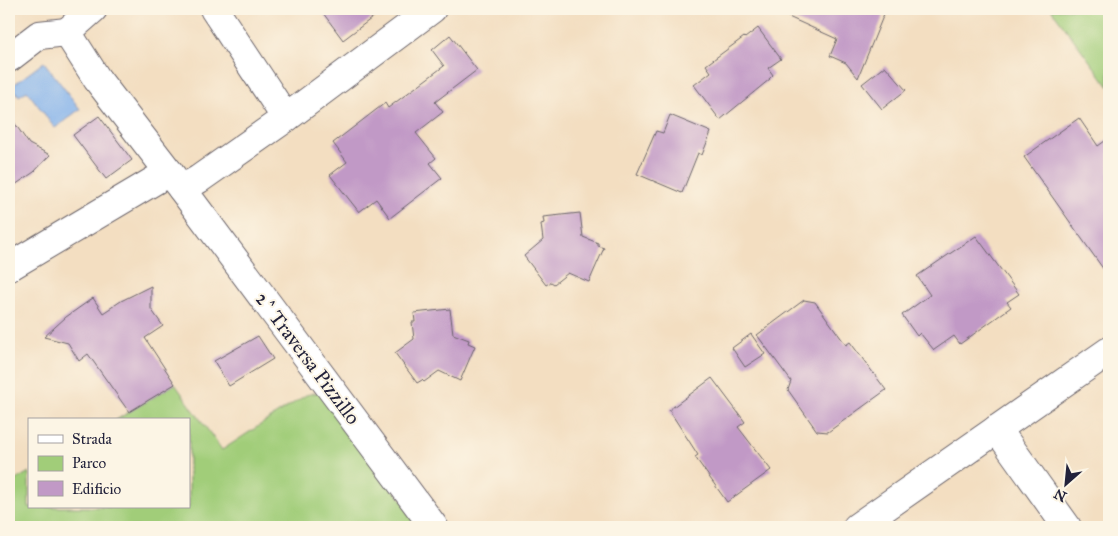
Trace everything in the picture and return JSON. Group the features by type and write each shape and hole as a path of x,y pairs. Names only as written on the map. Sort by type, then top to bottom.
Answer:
{"street":[{"path":"9,58 39,35 67,32 93,9"},
{"path":"214,9 286,118"},
{"path":"9,268 175,180 199,179 286,118 432,9"},
{"name":"2^ Traversa Pizzillo","path":"67,32 96,78 175,180 434,527"},
{"path":"857,527 1109,351"},
{"path":"997,429 1067,527"}],"green space":[{"path":"1051,9 1109,9 1109,87"},
{"path":"175,384 222,450 306,395 319,392 423,527 9,527 9,484 28,473 28,508 190,508 190,418 119,418"}],"water":[{"path":"44,62 80,109 55,128 27,91 19,96 12,86"}],"building":[{"path":"320,9 384,9 343,40"},
{"path":"771,9 886,9 858,78 846,63 830,56 837,39"},
{"path":"758,28 781,59 768,68 773,75 770,79 720,120 694,85 711,72 706,65"},
{"path":"450,35 477,70 435,102 443,112 416,133 436,158 430,163 442,178 390,218 376,199 359,212 330,175 347,162 333,143 385,103 388,108 444,66 432,50"},
{"path":"885,66 906,90 882,109 862,84"},
{"path":"9,115 29,144 50,155 34,172 9,189"},
{"path":"670,115 711,132 702,155 698,153 682,193 637,174 656,131 663,133"},
{"path":"99,116 132,160 106,179 73,135"},
{"path":"1079,118 1098,146 1109,138 1109,277 1024,157"},
{"path":"580,213 583,237 598,243 598,246 604,248 589,282 568,273 554,284 551,282 546,285 524,256 543,240 541,224 544,223 543,217"},
{"path":"976,236 1019,294 1007,302 1011,307 960,344 954,336 934,350 920,333 917,336 902,315 930,295 917,276"},
{"path":"151,286 151,309 163,326 145,338 175,384 129,412 88,354 79,361 68,343 44,337 66,317 93,298 103,313 121,301"},
{"path":"804,300 815,302 846,345 850,342 886,390 828,432 817,431 788,390 791,381 757,335"},
{"path":"450,309 453,334 469,340 468,343 475,346 460,381 439,371 424,382 422,380 417,383 395,353 414,339 412,322 415,322 414,313"},
{"path":"751,334 765,354 745,367 732,348"},
{"path":"258,336 273,359 229,386 214,361"},
{"path":"712,378 745,422 738,427 771,470 727,502 695,457 698,455 669,410"}]}
